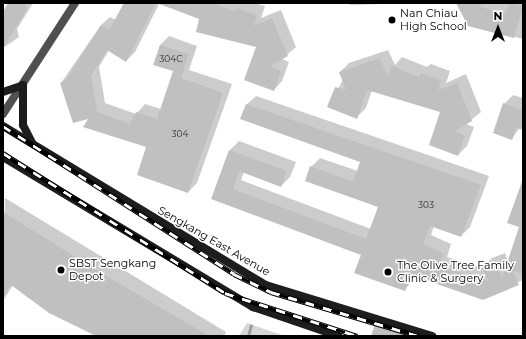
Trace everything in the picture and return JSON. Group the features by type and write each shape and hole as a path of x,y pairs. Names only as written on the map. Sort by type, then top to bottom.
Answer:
{"main road":[{"path":"3,92 23,85 23,125 35,147"},
{"name":"Sengkang East Avenue","path":"3,126 35,147 266,285 432,336"},
{"path":"3,157 253,307 338,336"}],"street":[{"path":"3,114 75,3"}],"shaded area":[{"path":"247,323 276,333 286,336 239,336"}],"building":[{"path":"8,3 25,3 27,9 3,48 3,13"},
{"path":"124,3 156,3 126,62 107,50 91,76 97,112 130,124 136,112 157,119 173,71 153,65 160,45 189,54 181,78 223,93 188,193 137,175 146,147 83,127 88,119 73,123 60,83 66,80 101,25 109,30"},
{"path":"157,3 211,3 235,11 236,8 257,15 254,26 272,18 288,56 270,66 281,71 274,91 244,80 256,47 196,32 199,19"},
{"path":"456,3 479,3 481,7 505,14 509,3 523,6 514,38 468,26"},
{"path":"379,58 388,76 392,66 419,77 421,73 441,80 438,90 457,83 472,121 455,131 465,136 458,156 429,145 440,112 367,90 357,119 327,107 335,87 346,90 339,72"},
{"path":"503,103 523,110 523,130 516,128 512,140 493,133"},
{"path":"246,104 481,185 461,237 430,226 423,244 443,253 439,266 488,281 482,267 496,261 502,278 519,227 507,223 523,180 523,274 513,271 519,285 483,300 411,275 405,291 354,273 361,255 211,199 229,150 287,171 281,187 239,171 233,189 366,239 378,207 305,181 310,166 353,182 360,162 240,119"},
{"name":"SBST Sengkang Depot","path":"3,212 108,277 209,336 96,336 49,313 11,285 3,297"},
{"path":"375,324 413,336 371,336"}],"waterway":[{"path":"248,336 251,325"}],"railway":[{"path":"3,126 234,274 271,292 419,336"},
{"path":"3,153 225,293 357,336"}],"place":[{"name":"Nan Chiau High School","path":"392,20"},
{"name":"SBST Sengkang Depot","path":"61,270"},
{"name":"The Olive Tree Family Clinic & Surgery","path":"388,272"}]}
